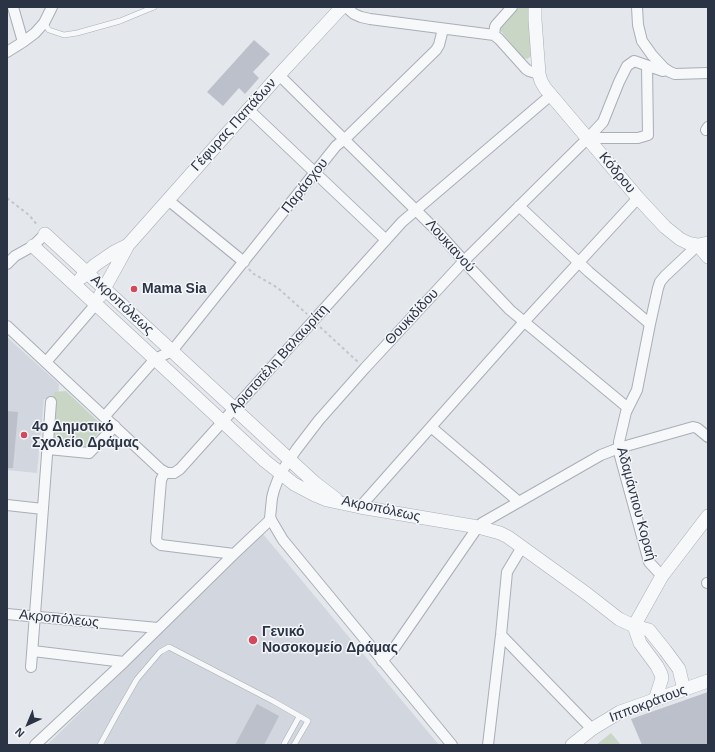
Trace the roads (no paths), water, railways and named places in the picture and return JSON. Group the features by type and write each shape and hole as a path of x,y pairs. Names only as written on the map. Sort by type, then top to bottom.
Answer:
{"street":[{"path":"13,7 23,42"},
{"path":"7,52 35,33 44,23 52,7"},
{"name":"Γέφυρας Παπάδων","path":"128,245 279,75 342,7"},
{"path":"346,7 354,14 370,19 494,35 526,69 539,74"},
{"path":"494,35 495,26 512,7"},
{"path":"637,7 638,25 642,41 652,55 667,70 675,74 708,73"},
{"name":"Κόδρου","path":"535,9 539,74 545,88 658,220 674,235 684,241 693,245 703,244"},
{"name":"Παράσχου","path":"172,351 334,149 436,50 439,45 442,29"},
{"name":"Θουκιδίδου","path":"271,519 270,513 272,498 280,474 319,420 464,261 588,138 606,118 614,93 627,66 634,61 647,66"},
{"path":"588,138 638,138 648,135 647,66 663,71 667,70"},
{"name":"Λουκιανού","path":"279,75 448,242 510,310 628,408"},
{"name":"Αριστοτέλη Βαλαωρίτη","path":"165,472 171,474 178,470 404,220 551,95"},
{"path":"249,110 386,240"},
{"path":"360,507 524,322 638,198"},
{"path":"168,200 244,262"},
{"path":"519,206 579,262 650,324"},
{"path":"7,264 15,256 33,246 45,234"},
{"name":"Ακροπόλεως","path":"45,234 290,460 340,503 478,527 500,534 522,547 619,619 634,626 649,630 679,669 684,690"},
{"path":"703,244 708,257"},
{"name":"Αδαμάντιου Κοραή","path":"662,576 649,562 618,448 628,408 637,390 660,282 703,244"},
{"path":"75,285 95,265 128,245"},
{"path":"46,362 96,304 128,245"},
{"path":"33,246 280,474 297,486 314,495 340,503"},
{"path":"7,326 165,472 162,480 156,541 161,545 234,554"},
{"path":"104,417 155,359 172,351"},
{"path":"31,667 51,402"},
{"path":"48,449 89,453 115,426"},
{"path":"431,427 519,502"},
{"path":"382,661 395,647 470,537 482,523 601,455 618,448 693,427 697,428 708,436"},
{"path":"7,505 43,509"},
{"path":"655,700 662,678 661,674 640,643 634,626 662,576 708,516"},
{"path":"35,745 124,662 271,519 292,552 452,745"},
{"path":"488,745 507,572 522,547"},
{"name":"Ακροπόλεως","path":"7,614 158,628"},
{"path":"501,635 592,729"},
{"path":"33,651 124,662"},
{"name":"Ιπποκράτους","path":"572,745 592,729 620,712 708,681"}],"lane":[{"path":"44,23 49,30 64,35 77,33 120,21 154,7"},
{"path":"100,745 137,679 160,652 169,647 273,701 308,721 294,745"},
{"path":"285,745 284,744 299,717"}],"place":[{"name":"Mama Sia","path":"134,289"},
{"name":"4ο Δημοτικό Σχολείο Δράμας","path":"24,435"},
{"name":"Γενικό Νοσοκομείο Δράμας","path":"253,640"}]}
